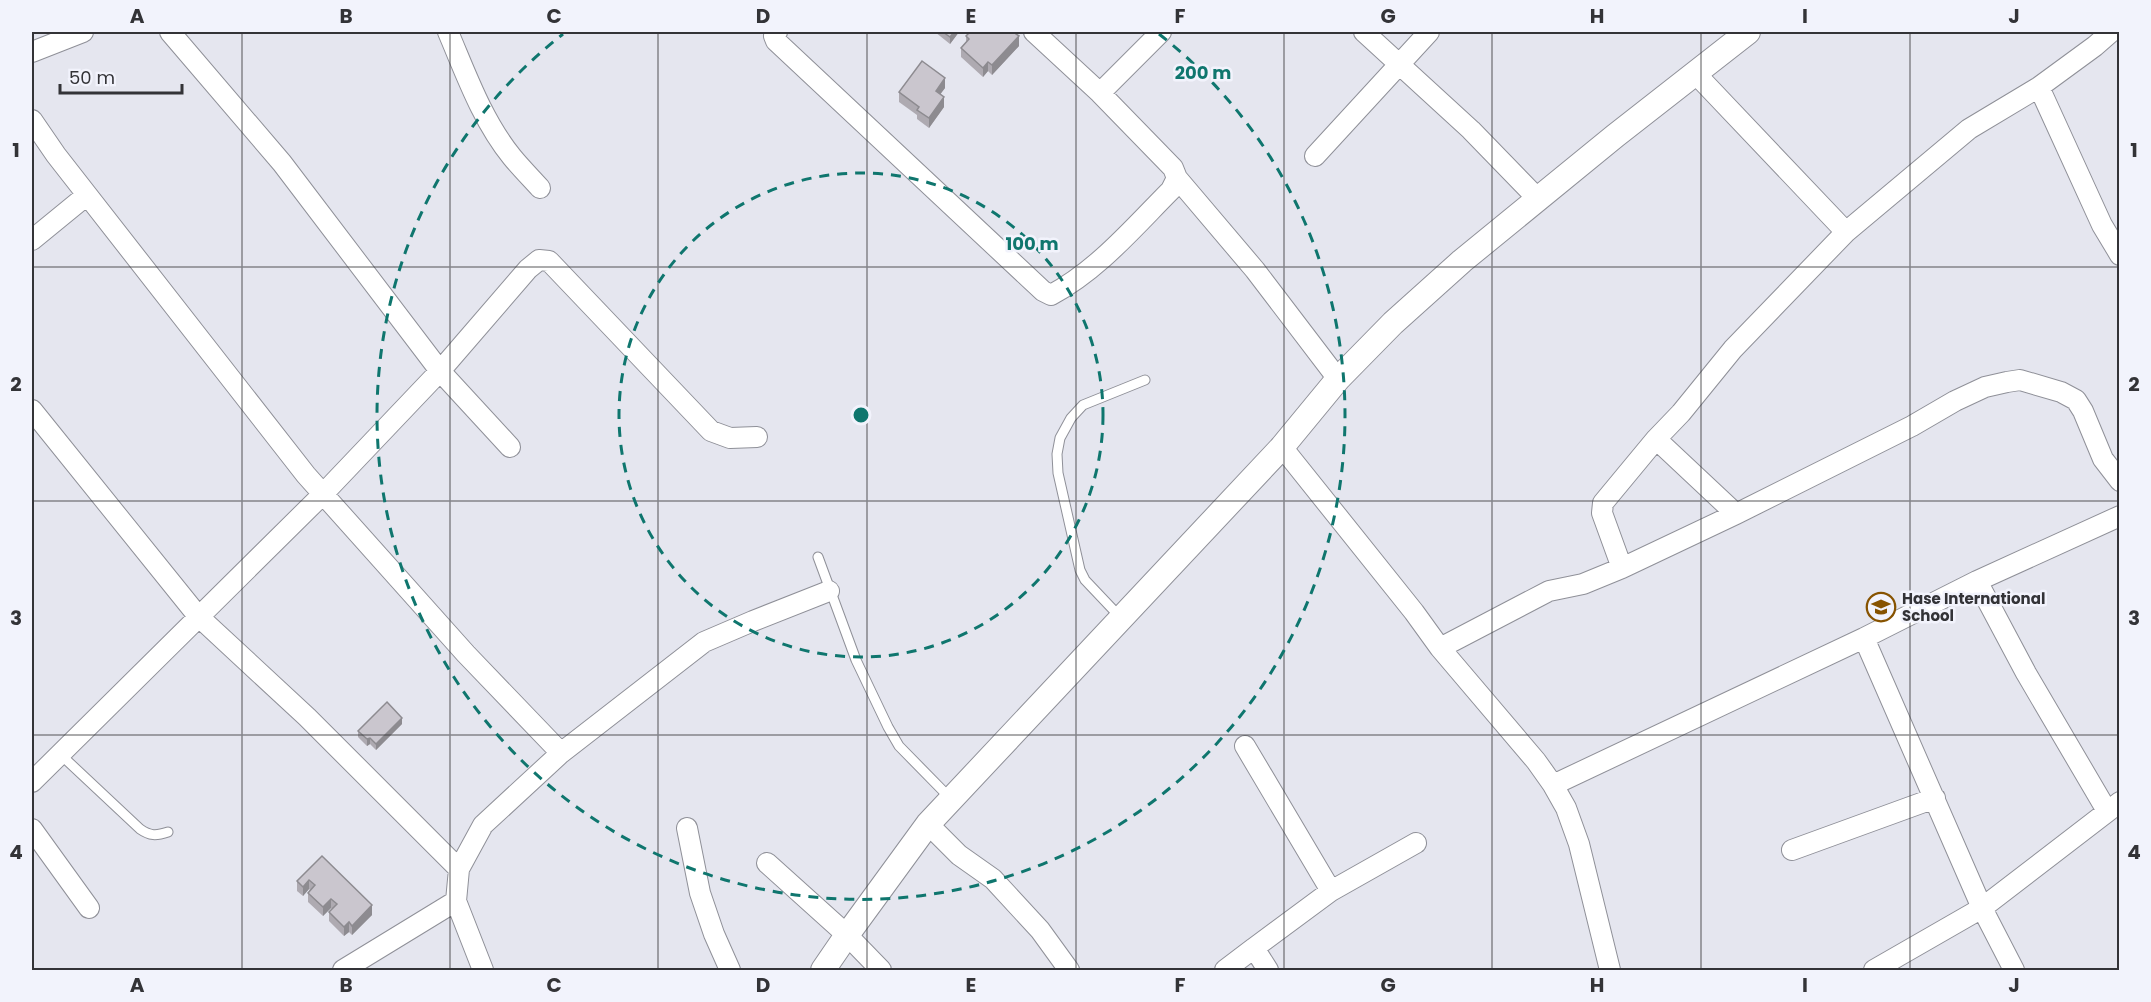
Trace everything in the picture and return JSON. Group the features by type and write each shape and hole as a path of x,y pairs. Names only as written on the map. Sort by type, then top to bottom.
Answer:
{"street":[{"path":"170,32 282,163 440,371 510,447"},
{"path":"447,32 472,89 494,130 511,156 540,188"},
{"path":"777,32 774,36 776,41 1043,291 1052,295 1108,254 1171,190 1177,178"},
{"path":"1034,32 1100,93 1173,168 1177,178 1255,270 1338,379"},
{"path":"1100,93 1161,32"},
{"path":"1364,32 1471,130 1539,200"},
{"path":"1315,156 1429,32"},
{"path":"823,970 927,824 1282,447 1338,379 1393,323 1462,261 1748,32"},
{"path":"1622,568 1602,513 1603,503 1656,439 1681,414 1733,349 1846,232 1969,129 2039,87 2095,46 2110,32"},
{"path":"32,52 76,33"},
{"path":"1695,73 1846,232"},
{"path":"2039,87 2102,225 2120,255"},
{"path":"32,120 87,195 306,476 466,654 561,753"},
{"path":"32,240 87,195"},
{"path":"32,782 323,494 440,371 528,269 539,260 549,261 711,431 730,438 757,437"},
{"path":"1440,648 1549,591 1583,584 1622,568 1736,514 1985,387 2020,380 2061,392 2076,400 2103,459 2120,481"},
{"path":"32,410 198,616 307,717 459,869"},
{"path":"1656,439 1736,514"},
{"path":"1282,447 1414,612 1440,648 1536,761 1553,785 1566,808 1579,844 1610,970"},
{"path":"1553,785 1864,638 1977,581 2120,516"},
{"path":"1874,970 1982,908 2113,807 2026,673 1977,581"},
{"path":"483,970 456,901 459,869 483,825 561,753 704,642 829,591"},
{"path":"1864,638 1982,908 2014,970"},
{"path":"1245,746 1330,891"},
{"path":"1792,850 1935,798"},
{"path":"927,824 959,855 993,879 1040,930 1069,970"},
{"path":"687,828 700,893 714,934 730,970"},
{"path":"32,829 89,908"},
{"path":"1225,970 1330,891 1416,843"},
{"path":"767,863 847,935 881,970"},
{"path":"343,970 456,901"},
{"path":"1254,948 1268,970"}],"lane":[{"path":"1121,618 1084,580 1080,570 1058,473 1057,454 1060,438 1071,418 1083,405 1145,380"},
{"path":"818,557 856,660 899,746 951,799"},
{"path":"60,754 140,829 150,835 158,836 168,832"}],"building":[{"path":"943,32 954,32 950,37"},
{"path":"970,32 1013,32 1019,36 992,65 988,62 983,68 961,48 969,39 966,36"},
{"path":"922,61 945,78 936,91 944,97 929,118 917,110 919,107 899,92"},
{"path":"387,702 402,718 376,744 358,731"},
{"path":"322,856 372,905 352,926 349,922 344,927 329,912 337,904 331,899 323,907 308,893 315,885 309,880 303,887 297,881"}],"place":[{"name":"Hase International School","path":"1881,607"}]}
